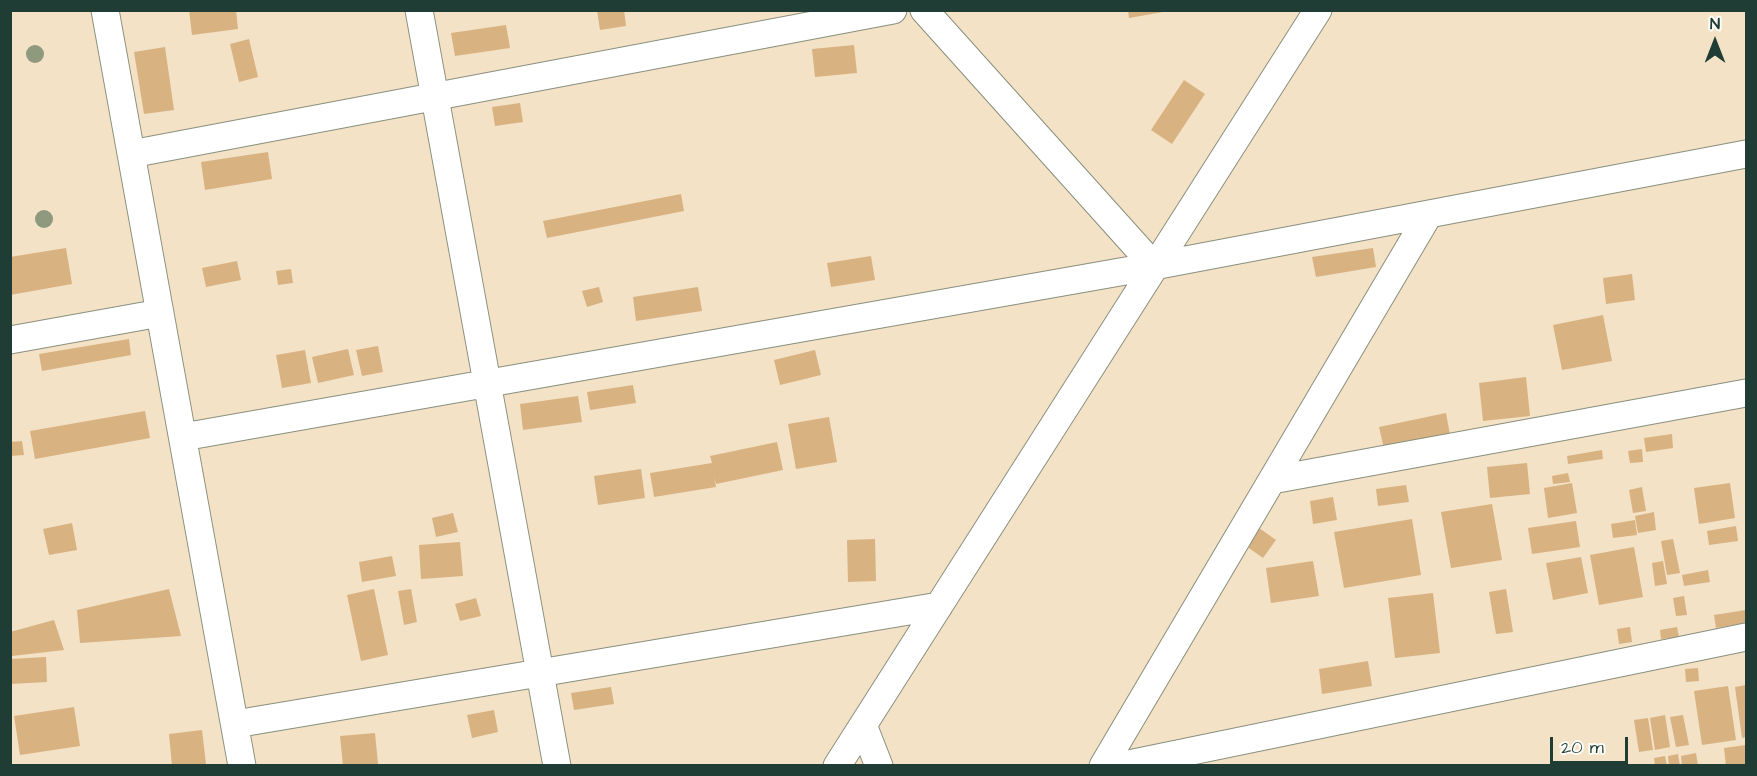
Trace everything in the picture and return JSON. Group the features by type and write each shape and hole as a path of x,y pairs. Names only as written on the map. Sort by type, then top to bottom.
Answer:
{"street":[{"path":"105,10 242,765"},
{"path":"419,10 557,765"},
{"path":"131,154 893,10"},
{"path":"924,10 1154,266"},
{"path":"837,765 1318,10"},
{"path":"183,437 1154,266 1746,154"},
{"path":"1119,765 1272,480 1429,214"},
{"path":"10,340 160,313"},
{"path":"1272,480 1746,393"},
{"path":"235,724 939,606"},
{"path":"1119,765 1746,637"},
{"path":"863,725 879,765"}],"building":[{"path":"189,10 236,10 238,29 192,35"},
{"path":"597,10 624,10 626,26 600,30"},
{"path":"1128,10 1163,10 1163,12 1129,18"},
{"path":"506,25 510,48 455,56 451,33"},
{"path":"249,39 258,77 239,82 230,44"},
{"path":"854,45 857,73 815,77 812,49"},
{"path":"165,47 174,110 144,114 134,52"},
{"path":"1184,80 1205,94 1172,144 1151,130"},
{"path":"520,103 523,122 495,126 492,107"},
{"path":"268,152 272,179 205,190 201,162"},
{"path":"681,194 684,211 547,238 543,221"},
{"path":"66,248 72,284 10,295 10,257"},
{"path":"1373,248 1376,267 1316,277 1312,257"},
{"path":"871,256 875,280 831,287 827,263"},
{"path":"237,261 241,280 206,287 202,268"},
{"path":"291,269 293,283 278,285 276,271"},
{"path":"1632,274 1635,300 1606,304 1603,278"},
{"path":"599,287 603,302 587,307 582,291"},
{"path":"698,287 702,311 636,321 633,297"},
{"path":"1603,315 1612,361 1562,370 1553,325"},
{"path":"129,339 131,355 42,371 39,354"},
{"path":"378,346 383,372 362,376 356,350"},
{"path":"348,349 354,375 318,383 312,357"},
{"path":"305,350 311,383 282,388 276,355"},
{"path":"815,350 821,375 780,385 774,360"},
{"path":"1526,377 1530,416 1483,421 1479,383"},
{"path":"633,385 636,403 590,410 587,392"},
{"path":"578,396 582,422 523,430 520,404"},
{"path":"145,411 150,438 35,459 30,431"},
{"path":"1446,413 1450,435 1384,449 1379,427"},
{"path":"829,417 837,462 796,469 788,424"},
{"path":"1672,434 1673,448 1646,452 1644,438"},
{"path":"22,441 24,455 10,456 10,442"},
{"path":"777,442 783,470 716,484 714,477 716,487 654,497 650,473 712,463 710,456"},
{"path":"1642,449 1643,462 1630,463 1628,451"},
{"path":"1602,450 1603,459 1568,464 1567,456"},
{"path":"1527,463 1530,494 1490,498 1487,467"},
{"path":"641,469 645,498 598,505 594,476"},
{"path":"1568,473 1570,482 1553,484 1552,476"},
{"path":"1572,483 1577,513 1548,518 1544,488"},
{"path":"1730,483 1735,518 1699,524 1694,488"},
{"path":"1406,485 1409,502 1378,506 1376,489"},
{"path":"1642,487 1646,511 1633,513 1629,490"},
{"path":"1333,497 1337,520 1313,524 1310,501"},
{"path":"1492,504 1502,560 1451,568 1441,512"},
{"path":"1654,512 1656,530 1638,533 1635,516"},
{"path":"453,513 458,532 436,537 432,518"},
{"path":"1412,519 1421,575 1344,588 1334,532"},
{"path":"1635,520 1637,535 1613,538 1611,524"},
{"path":"1576,521 1580,547 1532,554 1528,528"},
{"path":"72,523 77,550 49,555 43,529"},
{"path":"1736,526 1738,541 1709,545 1707,531"},
{"path":"1259,528 1276,540 1263,558 1246,546"},
{"path":"875,539 876,581 848,582 847,540"},
{"path":"1673,539 1680,573 1667,575 1661,541"},
{"path":"460,542 463,576 421,579 419,545"},
{"path":"1634,547 1643,597 1599,605 1590,555"},
{"path":"392,556 396,576 362,582 359,562"},
{"path":"1581,557 1588,593 1553,600 1546,563"},
{"path":"1313,561 1319,596 1271,603 1266,568"},
{"path":"1663,561 1667,584 1655,586 1652,563"},
{"path":"1708,570 1710,582 1684,586 1682,575"},
{"path":"169,589 181,636 80,643 77,610"},
{"path":"374,589 388,655 361,661 347,595"},
{"path":"411,589 417,622 404,625 398,591"},
{"path":"1506,589 1513,632 1496,634 1489,592"},
{"path":"1433,593 1440,653 1395,658 1388,598"},
{"path":"1684,596 1687,615 1676,616 1673,598"},
{"path":"476,598 481,616 460,621 455,604"},
{"path":"1746,610 1746,623 1716,628 1714,615"},
{"path":"54,620 64,650 12,656 10,632"},
{"path":"1630,627 1632,642 1619,644 1617,629"},
{"path":"1677,627 1679,637 1661,639 1660,630"},
{"path":"46,657 47,682 10,684 10,659"},
{"path":"1368,661 1372,686 1322,694 1319,669"},
{"path":"1698,668 1699,681 1686,682 1685,669"},
{"path":"1746,685 1746,737 1742,738 1735,687"},
{"path":"1728,686 1736,740 1702,745 1694,691"},
{"path":"611,687 614,704 574,710 571,693"},
{"path":"74,707 80,746 20,755 14,716"},
{"path":"494,710 498,732 472,738 467,715"},
{"path":"1665,715 1670,747 1655,750 1650,718"},
{"path":"1683,715 1689,745 1676,747 1670,717"},
{"path":"1648,718 1653,750 1639,752 1634,720"},
{"path":"202,730 206,764 172,766 169,734"},
{"path":"375,733 378,764 343,766 340,736"},
{"path":"1746,745 1746,766 1726,766 1724,748"},
{"path":"1696,753 1698,766 1682,766 1681,756"},
{"path":"1678,754 1680,766 1669,766 1668,756"},
{"path":"1665,756 1667,766 1655,766 1654,758"}]}
